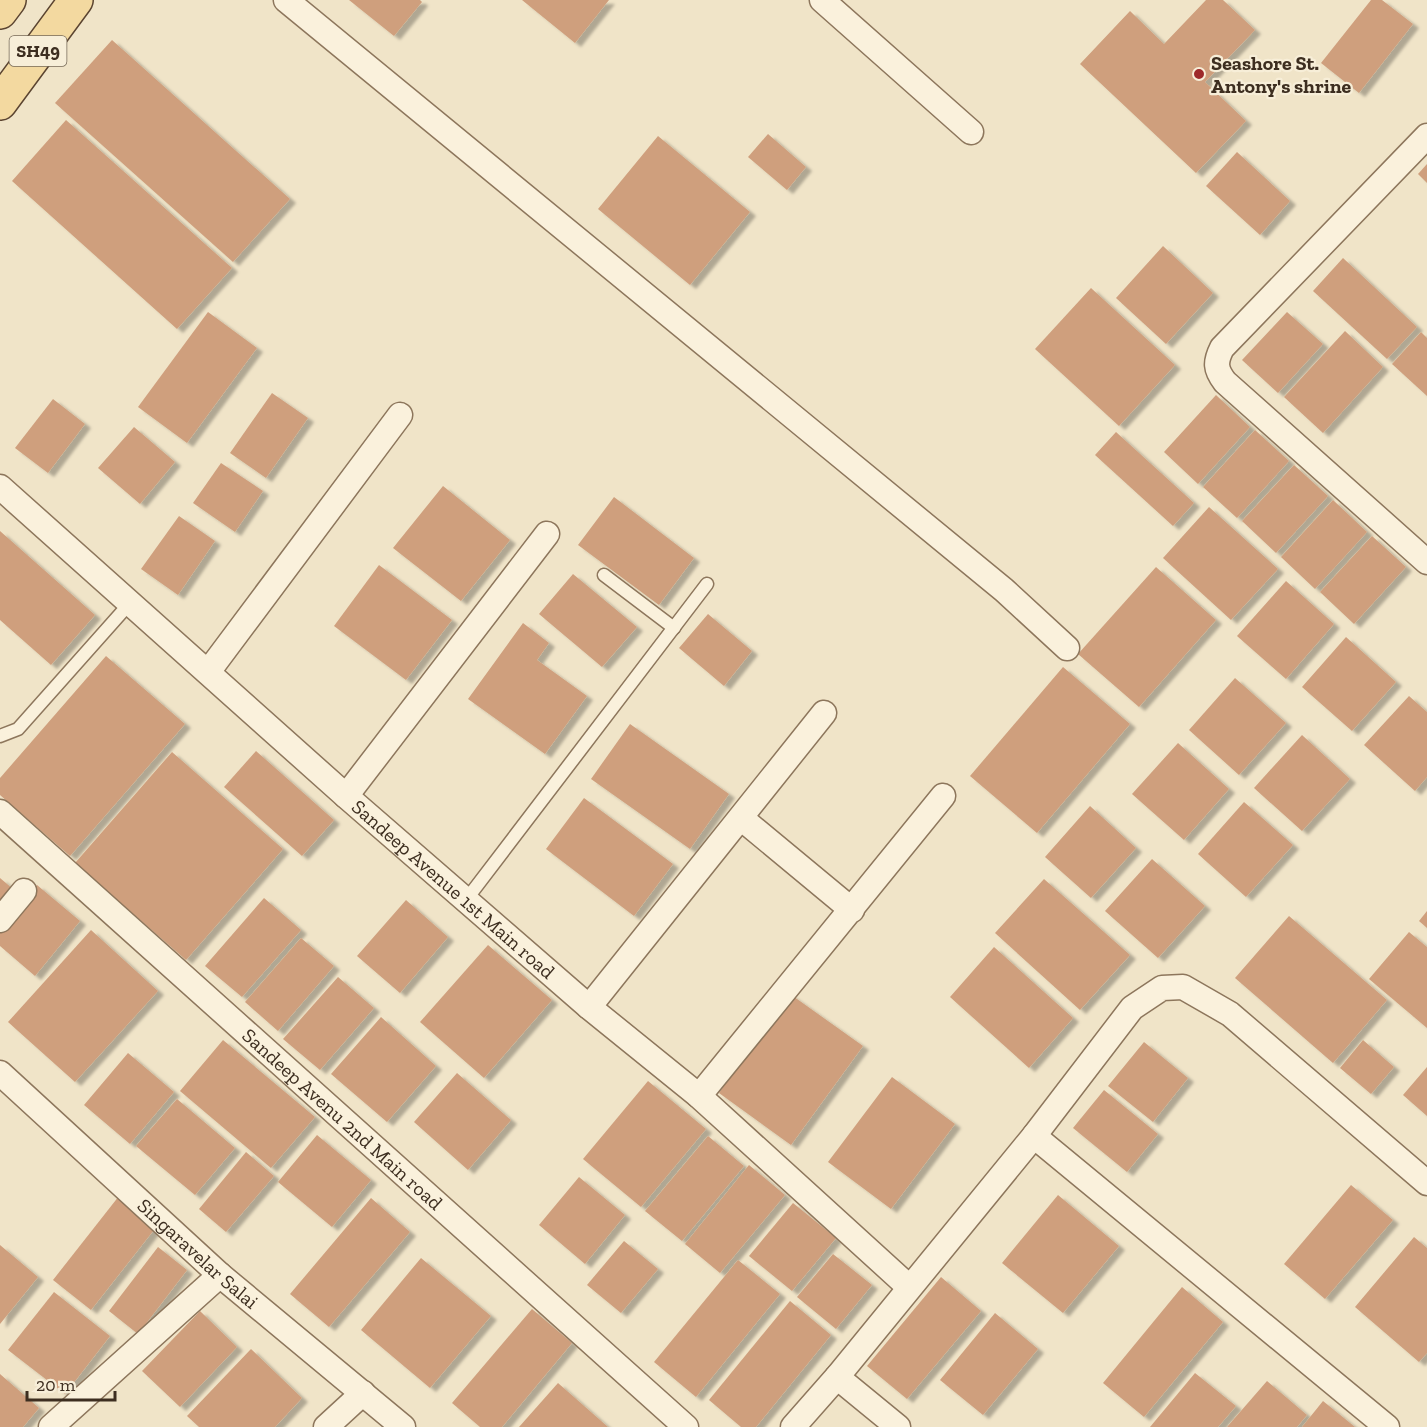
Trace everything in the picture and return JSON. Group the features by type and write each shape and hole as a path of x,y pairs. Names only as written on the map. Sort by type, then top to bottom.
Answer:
{"main road":[{"name":"SH49","path":"0,12 9,0"},
{"name":"SH49","path":"0,103 76,0"}],"street":[{"path":"285,0 1004,590 1067,648"},
{"path":"822,0 971,132"},
{"path":"1427,136 1222,348 1216,360 1217,372 1225,382 1427,562"},
{"path":"208,672 400,415"},
{"name":"Sandeep Avenue 1st Main road","path":"0,487 346,796 589,1007 699,1096 909,1287"},
{"path":"346,796 547,534"},
{"path":"589,1007 824,712"},
{"path":"699,1096 943,796"},
{"name":"Sandeep Avenu 2nd Main road","path":"0,812 686,1427"},
{"path":"741,818 852,910"},
{"path":"0,920 24,891"},
{"path":"792,1427 837,1377 1034,1136 1132,1008 1162,988 1183,987 1230,1014 1427,1183"},
{"name":"Singaravelar Salai","path":"0,1073 220,1275 403,1427"},
{"path":"1034,1136 1387,1427"},
{"path":"51,1427 220,1275"},
{"path":"837,1377 898,1427"},
{"path":"326,1427 363,1393"}],"lane":[{"path":"604,575 674,628"},
{"path":"466,900 707,585"},
{"path":"0,736 18,729 130,603"}],"building":[{"path":"349,0 420,0 422,2 394,36"},
{"path":"522,0 609,0 575,43"},
{"path":"1206,0 1223,0 1255,30 1205,82 1246,121 1196,173 1080,64 1130,11 1164,44"},
{"path":"1371,0 1382,0 1413,24 1359,93 1321,63"},
{"path":"112,40 290,199 233,262 55,103"},
{"path":"66,120 232,268 177,329 12,181"},
{"path":"768,134 806,167 787,190 748,157"},
{"path":"658,136 750,212 690,285 598,209"},
{"path":"1237,152 1290,201 1260,235 1206,186"},
{"path":"1427,164 1427,183 1418,174"},
{"path":"1163,246 1213,293 1166,344 1116,298"},
{"path":"1343,258 1417,327 1387,359 1313,291"},
{"path":"1091,288 1175,365 1119,426 1035,349"},
{"path":"208,312 257,348 187,443 138,407"},
{"path":"1287,312 1323,344 1278,393 1242,360"},
{"path":"1345,331 1383,367 1323,433 1284,397"},
{"path":"1421,332 1427,338 1427,396 1392,364"},
{"path":"272,393 308,418 266,478 230,453"},
{"path":"1216,395 1250,427 1198,484 1164,452"},
{"path":"53,399 85,424 48,473 15,448"},
{"path":"134,427 175,462 140,504 98,468"},
{"path":"1255,430 1289,461 1237,518 1203,487"},
{"path":"1116,432 1194,503 1173,526 1095,455"},
{"path":"221,463 263,491 235,532 193,503"},
{"path":"1294,465 1328,496 1276,553 1242,521"},
{"path":"443,486 510,540 461,601 393,548"},
{"path":"614,497 694,558 659,605 578,545"},
{"path":"1333,500 1367,532 1315,589 1281,557"},
{"path":"1209,507 1278,569 1231,620 1163,558"},
{"path":"179,516 215,541 178,595 141,569"},
{"path":"0,531 95,615 51,665 0,620"},
{"path":"1372,536 1406,567 1354,624 1320,592"},
{"path":"379,565 452,620 406,680 334,626"},
{"path":"1156,567 1216,620 1139,707 1078,654"},
{"path":"573,574 637,627 602,667 539,614"},
{"path":"1286,581 1334,624 1286,679 1237,636"},
{"path":"708,614 752,651 724,686 679,648"},
{"path":"523,623 549,643 537,660 587,696 545,754 468,699"},
{"path":"1346,637 1396,682 1352,731 1302,687"},
{"path":"106,656 185,724 70,856 0,795 0,778"},
{"path":"1063,667 1130,724 1037,833 970,776"},
{"path":"1235,678 1286,723 1239,775 1189,730"},
{"path":"1409,696 1427,712 1427,777 1415,791 1364,745"},
{"path":"630,724 729,794 690,849 591,779"},
{"path":"1302,735 1350,779 1302,831 1254,788"},
{"path":"1178,743 1229,789 1184,840 1132,794"},
{"path":"256,751 334,820 302,856 224,787"},
{"path":"172,752 283,849 186,960 75,863"},
{"path":"584,798 673,864 634,916 546,849"},
{"path":"1244,802 1293,845 1246,897 1198,854"},
{"path":"1090,806 1136,848 1091,898 1045,857"},
{"path":"1152,859 1205,906 1158,958 1105,911"},
{"path":"0,878 13,889 0,905"},
{"path":"1044,879 1130,955 1080,1010 995,933"},
{"path":"37,885 80,921 35,976 0,946 0,929"},
{"path":"264,898 301,930 242,997 205,966"},
{"path":"406,900 448,937 400,993 357,956"},
{"path":"1427,911 1427,928 1419,921"},
{"path":"1289,916 1387,1000 1333,1063 1235,978"},
{"path":"91,930 158,991 75,1082 8,1022"},
{"path":"1409,932 1427,947 1427,1028 1369,979"},
{"path":"301,938 334,966 278,1031 245,1002"},
{"path":"488,945 552,1000 484,1078 420,1022"},
{"path":"994,947 1073,1018 1029,1068 950,997"},
{"path":"338,977 374,1008 320,1070 283,1039"},
{"path":"790,994 863,1046 791,1145 719,1093"},
{"path":"381,1017 436,1066 387,1122 331,1074"},
{"path":"223,1040 315,1117 271,1168 180,1091"},
{"path":"1363,1040 1394,1067 1371,1094 1340,1068"},
{"path":"1144,1042 1188,1078 1153,1122 1108,1086"},
{"path":"128,1053 174,1092 130,1144 84,1105"},
{"path":"1427,1067 1427,1116 1403,1095"},
{"path":"457,1073 511,1120 468,1170 414,1122"},
{"path":"892,1077 955,1124 891,1209 828,1162"},
{"path":"648,1081 706,1129 641,1207 583,1159"},
{"path":"1104,1090 1158,1134 1127,1172 1073,1128"},
{"path":"177,1099 235,1148 195,1195 136,1146"},
{"path":"317,1135 371,1180 332,1227 278,1182"},
{"path":"708,1136 744,1166 682,1241 645,1211"},
{"path":"246,1152 274,1176 226,1232 199,1209"},
{"path":"749,1165 785,1195 720,1273 685,1244"},
{"path":"579,1177 625,1215 585,1264 539,1225"},
{"path":"1351,1185 1393,1220 1325,1299 1284,1264"},
{"path":"1058,1195 1119,1246 1063,1313 1002,1263"},
{"path":"119,1196 157,1226 91,1310 53,1280"},
{"path":"371,1198 410,1232 329,1327 290,1294"},
{"path":"793,1203 836,1238 792,1291 749,1256"},
{"path":"1414,1237 1427,1248 1427,1353 1419,1362 1355,1307"},
{"path":"624,1241 658,1269 621,1313 587,1285"},
{"path":"0,1245 38,1277 0,1324"},
{"path":"158,1247 187,1270 138,1334 109,1311"},
{"path":"833,1254 872,1285 836,1329 797,1297"},
{"path":"421,1258 491,1316 430,1388 361,1330"},
{"path":"738,1260 780,1294 696,1397 654,1362"},
{"path":"941,1277 981,1311 907,1399 867,1366"},
{"path":"1182,1287 1223,1322 1144,1417 1103,1383"},
{"path":"54,1292 110,1336 65,1394 8,1350"},
{"path":"790,1301 831,1335 756,1427 741,1427 709,1400"},
{"path":"532,1309 572,1343 502,1427 480,1427 452,1403"},
{"path":"200,1311 237,1347 180,1407 142,1371"},
{"path":"995,1313 1038,1349 983,1415 940,1380"},
{"path":"251,1349 302,1398 275,1427 199,1427 187,1416"},
{"path":"1195,1373 1236,1406 1218,1427 1150,1427"},
{"path":"0,1374 39,1408 23,1427 0,1427"},
{"path":"1267,1381 1307,1415 1297,1427 1227,1427"},
{"path":"558,1383 608,1427 519,1427"},
{"path":"1323,1401 1355,1427 1302,1427"}],"place":[{"name":"Seashore St. Antony's shrine","path":"1199,74"}]}
